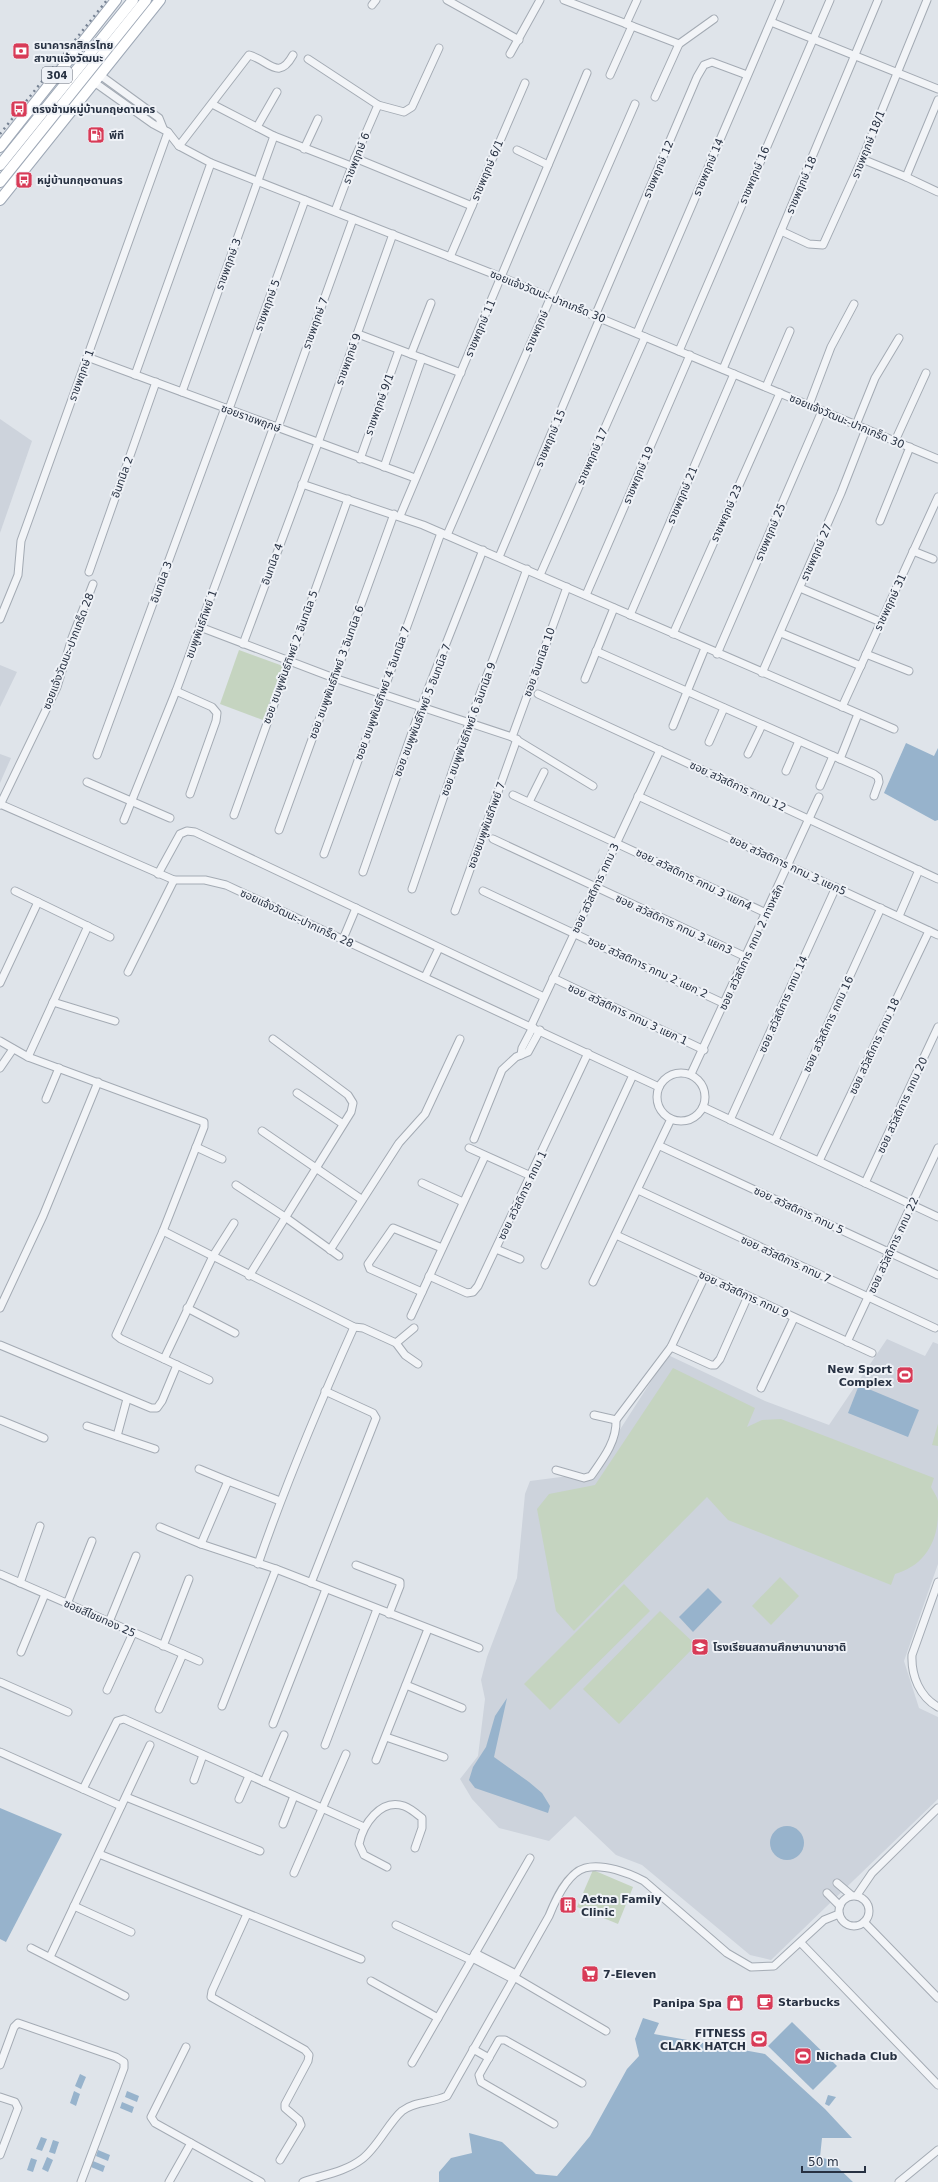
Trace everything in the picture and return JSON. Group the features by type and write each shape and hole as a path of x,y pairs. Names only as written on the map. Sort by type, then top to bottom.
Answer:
{"main road":[{"name":"304","path":"0,147 116,0"},
{"path":"0,165 133,0"},
{"path":"0,182 146,0"},
{"path":"0,200 160,0"}],"street":[{"path":"447,0 519,40"},
{"path":"510,54 540,0"},
{"path":"564,0 679,44"},
{"path":"610,75 637,0"},
{"name":"ราชพฤกษ์ 14","path":"637,333 780,0"},
{"name":"ราชพฤกษ์ 16","path":"679,351 830,0"},
{"name":"ราชพฤกษ์ 18","path":"723,369 878,0"},
{"name":"ราชพฤกษ์ 18/1","path":"782,231 809,244 823,245 862,159 926,0"},
{"path":"655,97 679,44 714,19"},
{"path":"770,22 938,89"},
{"path":"308,59 378,105 398,111 409,110 439,48"},
{"path":"179,146 249,55 277,69 283,69 288,65 293,55"},
{"name":"ราชพฤกษ์ 12","path":"598,317 697,77 704,65 712,62 747,75"},
{"name":"ราชพฤกษ์ 11","path":"397,515 415,478 461,373 587,73"},
{"name":"ซอยแจ้งวัฒนะ-ปากเกร็ด 30","path":"97,79 159,118 165,130 179,146 211,163 501,277 856,425 910,447 937,456"},
{"name":"ราชพฤกษ์ 6/1","path":"450,257 525,83"},
{"path":"257,127 277,92"},
{"path":"906,177 938,100"},
{"path":"212,104 274,136 304,149 352,166"},
{"name":"ราชพฤกษ์","path":"444,534 635,104"},
{"name":"ราชพฤกษ์ 6","path":"335,211 355,158 378,105"},
{"path":"304,149 318,120"},
{"name":"ราชพฤกษ์ 1","path":"0,619 18,575 21,541 87,357 165,130"},
{"name":"ราชพฤกษ์ 3","path":"182,392 274,136"},
{"path":"517,150 548,165"},
{"path":"355,158 472,206"},
{"path":"862,159 938,192"},
{"path":"135,375 211,163"},
{"name":"ราชพฤกษ์ 5","path":"227,409 305,200"},
{"name":"ราชพฤกษ์ 7","path":"276,427 353,219"},
{"name":"ราชพฤกษ์ 9","path":"302,484 358,334 393,234"},
{"path":"411,354 431,303"},
{"path":"809,405 831,347 854,304"},
{"name":"ราชพฤกษ์ 15","path":"499,557 598,317"},
{"path":"766,387 790,331"},
{"path":"358,334 461,373"},
{"name":"ราชพฤกษ์ 17","path":"540,575 645,337"},
{"path":"856,425 876,378 899,338"},
{"name":"ราชพฤกษ์ 9/1","path":"360,459 399,350"},
{"name":"ราชพฤกษ์ 19","path":"586,595 690,355"},
{"name":"ซอยราชพฤกษ์","path":"87,357 318,442 360,459 415,478"},
{"path":"384,467 422,358"},
{"path":"895,441 926,372"},
{"name":"ราชพฤกษ์ 21","path":"630,615 734,374"},
{"name":"อินทนิล 2","path":"89,572 156,382"},
{"name":"ราชพฤกษ์ 23","path":"673,634 780,393"},
{"name":"อินทนิล 3","path":"97,755 227,409"},
{"name":"ราชพฤกษ์ 25","path":"717,654 822,411"},
{"name":"ชมพูพันธ์ทิพย์ 1","path":"124,820 176,691 276,427"},
{"name":"ราชพฤกษ์ 27","path":"762,673 781,633 841,493 866,429"},
{"path":"880,522 910,447"},
{"path":"302,484 397,515 483,550 717,654 894,729"},
{"name":"อินทนิล 4","path":"243,644 302,484"},
{"name":"ราชพฤกษ์ 31","path":"842,707 913,551 935,510 938,497"},
{"name":"ซอย ชมพูพันธ์ทิพย์ 2 อินทนิล 5","path":"234,815 288,661 348,498"},
{"name":"ซอย ชมพูพันธ์ทิพย์ 3 อินทนิล 6","path":"279,830 334,678 397,515"},
{"name":"ซอย ชมพูพันธ์ทิพย์ 4 อินทนิล 7","path":"324,854 381,693 444,534"},
{"name":"ซอย ชมพูพันธ์ทิพย์ 5 อินทนิล 7","path":"363,872 421,708 483,550"},
{"path":"913,551 932,559"},
{"name":"ซอย ชมพูพันธ์ทิพย์ 6 อินทนิล 9","path":"412,889 469,723 527,569"},
{"name":"ซอยแจ้งวัฒนะ-ปากเกร็ด 28","path":"93,584 72,638 57,687 0,804 174,880 205,880 226,885 659,1087"},
{"name":"ซอย อินทนิล 10","path":"514,738 567,587"},
{"path":"800,588 881,622"},
{"path":"585,679 614,608"},
{"path":"200,627 334,678 514,738 593,786"},
{"path":"781,633 861,666"},
{"path":"673,726 705,648"},
{"path":"596,651 837,758 878,778 879,782 874,796"},
{"path":"866,654 909,671"},
{"path":"176,691 212,707 217,713 216,721 190,794"},
{"name":"ซอย สวัสดิการ กทม 12","path":"538,694 938,879"},
{"path":"709,742 724,708"},
{"path":"820,786 837,758 858,714"},
{"path":"748,754 762,725"},
{"name":"ซอยชมพูพันธ์ทิพย์ 7","path":"455,911 514,738"},
{"path":"786,771 799,741"},
{"name":"ซอย สวัสดิการ กทม 3","path":"474,1139 502,1070 528,1052 544,997 660,750"},
{"path":"529,802 544,772"},
{"path":"88,782 170,818"},
{"name":"ซอย สวัสดิการ กทม 3 แยก4","path":"513,795 617,842 766,913"},
{"name":"ซอย สวัสดิการ กทม 3 แยก5","path":"638,796 938,935"},
{"name":"ซอย สวัสดิการ กทม 2 ทางหลัก","path":"691,1074 704,1050 819,797"},
{"path":"158,874 180,834 187,831 195,832 544,997"},
{"name":"ซอย สวัสดิการ กทม 3 แยก3","path":"493,839 746,957"},
{"path":"899,916 919,870"},
{"path":"128,972 174,880"},
{"name":"ซอย สวัสดิการ กทม 14","path":"730,1120 836,887"},
{"path":"15,891 110,937"},
{"name":"ซอย สวัสดิการ กทม 2 แยก 2","path":"484,891 725,1004"},
{"path":"0,983 38,902"},
{"path":"343,939 356,908"},
{"name":"ซอย สวัสดิการ กทม 16","path":"775,1140 881,908"},
{"path":"28,1056 88,926"},
{"name":"ซอย สวัสดิการ กทม 18","path":"819,1161 929,931"},
{"path":"425,977 439,948"},
{"name":"ซอย สวัสดิการ กทม 3 แยก 1","path":"553,978 704,1050"},
{"path":"53,1002 115,1021"},
{"name":"ซอย สวัสดิการ กทม 20","path":"865,1183 938,1027"},
{"path":"249,1276 351,1112 353,1103 351,1098 273,1039"},
{"path":"330,1250 361,1199 403,1137 425,1114 460,1039"},
{"path":"0,1041 28,1056 58,1068 200,1119 204,1122 204,1127 163,1231 116,1335 121,1339 209,1380"},
{"path":"0,1068 14,1049"},
{"name":"ซอย สวัสดิการ กทม 1","path":"429,1276 467,1293 473,1292 496,1249 588,1053"},
{"path":"46,1099 58,1068"},
{"path":"682,1072 691,1074 699,1080 704,1088 705,1098 703,1107 697,1115 689,1120 680,1121 671,1119 663,1113 658,1105 657,1096 659,1087 664,1079 672,1074 682,1072"},
{"path":"545,1265 633,1075"},
{"path":"0,1308 43,1216 98,1082"},
{"path":"297,1093 343,1124"},
{"path":"703,1107 938,1217"},
{"path":"593,1282 660,1146 671,1119"},
{"path":"262,1132 361,1199"},
{"name":"ซอย สวัสดิการ กทม 5","path":"660,1146 938,1275"},
{"path":"196,1147 222,1159"},
{"path":"469,1148 531,1176"},
{"name":"ซอย สวัสดิการ กทม 22","path":"847,1342 938,1148"},
{"path":"411,1316 485,1156"},
{"path":"422,1183 464,1202"},
{"path":"236,1185 285,1217 339,1256"},
{"name":"ซอย สวัสดิการ กทม 7","path":"638,1190 934,1328"},
{"path":"164,1358 213,1256 234,1223"},
{"path":"422,1292 370,1269 368,1264 394,1228 442,1248"},
{"path":"163,1231 249,1276 354,1327 363,1328 396,1343 405,1355 418,1364"},
{"name":"ซอย สวัสดิการ กทม 9","path":"616,1235 872,1354"},
{"path":"496,1249 520,1259"},
{"path":"556,1470 584,1478 591,1476 613,1440 616,1420 671,1347 705,1276"},
{"path":"671,1347 711,1366 715,1365 720,1359 748,1296"},
{"path":"187,1308 235,1333"},
{"path":"762,1388 794,1318"},
{"path":"258,1564 280,1501 354,1327"},
{"path":"396,1343 414,1328"},
{"path":"0,1345 151,1408 157,1408 162,1401 177,1365"},
{"path":"311,1583 376,1418 373,1413 326,1390"},
{"path":"117,1436 127,1399"},
{"path":"594,1415 616,1420"},
{"path":"0,1420 44,1438"},
{"path":"87,1426 154,1449"},
{"path":"199,1469 280,1501"},
{"path":"201,1544 228,1481"},
{"path":"20,1582 40,1526"},
{"path":"160,1527 201,1544 276,1569 479,1648"},
{"path":"67,1604 92,1541"},
{"path":"109,1622 136,1556"},
{"path":"356,1565 400,1582 400,1586 389,1614"},
{"path":"222,1706 276,1569"},
{"name":"ซอยสีไชยทอง 25","path":"0,1575 20,1582 162,1646 199,1661"},
{"path":"162,1646 189,1579"},
{"path":"938,1582 912,1655 912,1662 918,1687 924,1696 938,1707"},
{"path":"273,1724 326,1589"},
{"path":"21,1652 45,1594"},
{"path":"325,1745 377,1609"},
{"path":"376,1760 428,1629"},
{"path":"107,1690 133,1633"},
{"path":"159,1708 183,1654"},
{"path":"0,1682 68,1712"},
{"path":"406,1685 462,1708"},
{"path":"83,1789 117,1721 124,1719 364,1827"},
{"path":"264,1782 284,1735"},
{"path":"386,1736 444,1757"},
{"path":"50,1957 150,1744"},
{"path":"0,1752 121,1806"},
{"path":"294,1873 346,1754"},
{"path":"194,1780 203,1755"},
{"path":"239,1799 249,1776"},
{"path":"283,1824 294,1796"},
{"path":"126,1797 260,1851"},
{"path":"387,1867 371,1859 360,1849 359,1844 364,1827 377,1812 390,1805 404,1806 422,1818 423,1822 415,1848"},
{"path":"837,1883 854,1895 865,1899 868,1904 870,1911 864,1922 859,1926 849,1925 842,1921 839,1914 840,1906 844,1899 854,1895 872,1873 938,1808"},
{"path":"99,1854 361,1959"},
{"path":"412,2063 530,1858"},
{"path":"303,2182 343,2170 363,2158 401,2112 417,2103 435,2102 447,2096 568,1880 585,1868 609,1868 630,1873 644,1881 727,1953 751,1967 774,1966 801,1943 824,1920 839,1914"},
{"path":"827,1893 840,1906"},
{"path":"74,1906 130,1932"},
{"path":"247,1914 212,1991 211,1998 305,2050 309,2056 308,2061 285,2104 285,2108 299,2120 302,2125 280,2160"},
{"path":"864,1922 938,1998"},
{"path":"396,1925 473,1957 514,1977 606,2031"},
{"path":"801,1943 938,2085"},
{"path":"31,1948 125,1996"},
{"path":"371,1981 438,2018"},
{"path":"0,2065 14,2027 18,2023 116,2057 124,2062 124,2068 81,2182"},
{"path":"554,2124 481,2082 479,2075 499,2040 505,2040 582,2083"},
{"path":"186,2047 151,2117 155,2123 261,2182"},
{"path":"474,2049 489,2058"},
{"path":"0,2097 15,2102 18,2108 0,2155"},
{"path":"169,2182 191,2143"},
{"path":"899,2182 938,2150"}],"shaded area":[{"path":"0,419 32,441 0,533"},
{"path":"0,665 17,672 0,707"},
{"path":"0,754 11,758 0,783"},
{"name":"โรงเรียนสถานศึกษานานาชาติ","path":"887,1339 925,1356 933,1342 938,1344 938,1564 904,1661 919,1708 938,1717 938,1799 771,1960 750,1955 642,1865 616,1855 575,1816 549,1841 499,1828 472,1799 460,1779 478,1756 485,1699 481,1680 487,1657 517,1578 525,1494 530,1481 592,1473 668,1355 765,1401 829,1425"}],"green space":[{"path":"239,650 283,666 263,720 220,704"},
{"path":"673,1368 755,1408 747,1427 762,1420 781,1419 934,1478 931,1487 938,1501 937,1524 932,1543 927,1551 914,1565 895,1574 891,1585 728,1520 707,1497 574,1631 556,1611 537,1509 549,1494 595,1485"},
{"path":"938,1424 938,1446 932,1445"},
{"path":"780,1577 799,1596 771,1625 752,1606"},
{"path":"624,1584 650,1611 550,1710 524,1684"},
{"path":"660,1611 696,1645 619,1724 583,1689"},
{"path":"593,1870 633,1887 618,1924 577,1907"}],"water":[{"path":"906,743 934,756 938,748 938,820 935,821 884,793"},
{"path":"859,1385 919,1410 908,1437 848,1413"},
{"path":"708,1588 722,1602 693,1632 679,1617"},
{"path":"507,1698 494,1757 542,1793 550,1806 548,1813 475,1788 469,1780 473,1767 486,1747 495,1716"},
{"path":"0,1808 62,1834 6,1942 0,1939"},
{"path":"787,1826 799,1831 804,1843 799,1855 787,1860 775,1855 770,1843 775,1831"},
{"path":"643,2018 659,2023 654,2034 765,2054 825,2109 852,2138 822,2138 820,2157 830,2160 853,2182 439,2182 439,2172 451,2158 472,2153 469,2133 502,2142 536,2174 557,2176 590,2136 627,2069 639,2056 635,2039"},
{"name":"Nichada Club","path":"792,2022 837,2066 813,2090 768,2046"},
{"path":"80,2074 86,2077 81,2089 75,2086"},
{"path":"74,2091 80,2094 76,2106 70,2103"},
{"path":"127,2091 139,2096 137,2102 125,2097"},
{"path":"828,2095 836,2097 829,2106 825,2104"},
{"path":"122,2102 134,2107 132,2113 120,2108"},
{"path":"41,2137 47,2139 42,2151 36,2149"},
{"path":"53,2140 59,2142 55,2154 49,2152"},
{"path":"98,2150 110,2155 108,2161 96,2156"},
{"path":"47,2157 53,2160 48,2172 42,2169"},
{"path":"31,2158 37,2160 33,2172 27,2170"},
{"path":"93,2161 105,2166 103,2172 91,2167"}],"railway":[{"path":"0,134 107,0"}],"place":[{"name":"ธนาคารกสิกรไทย สาขาแจ้งวัฒนะ","path":"21,51"},
{"name":"ตรงข้ามหมู่บ้านกฤษดานคร","path":"19,109"},
{"name":"พีที","path":"96,135"},
{"name":"หมู่บ้านกฤษดานคร","path":"24,180"},
{"name":"New Sport Complex","path":"905,1375"},
{"name":"โรงเรียนสถานศึกษานานาชาติ","path":"700,1647"},
{"name":"Aetna Family Clinic","path":"568,1905"},
{"name":"7-Eleven","path":"590,1974"},
{"name":"Starbucks","path":"765,2002"},
{"name":"Panipa Spa","path":"735,2003"},
{"name":"FITNESS CLARK HATCH","path":"759,2039"},
{"name":"Nichada Club","path":"803,2056"}]}
